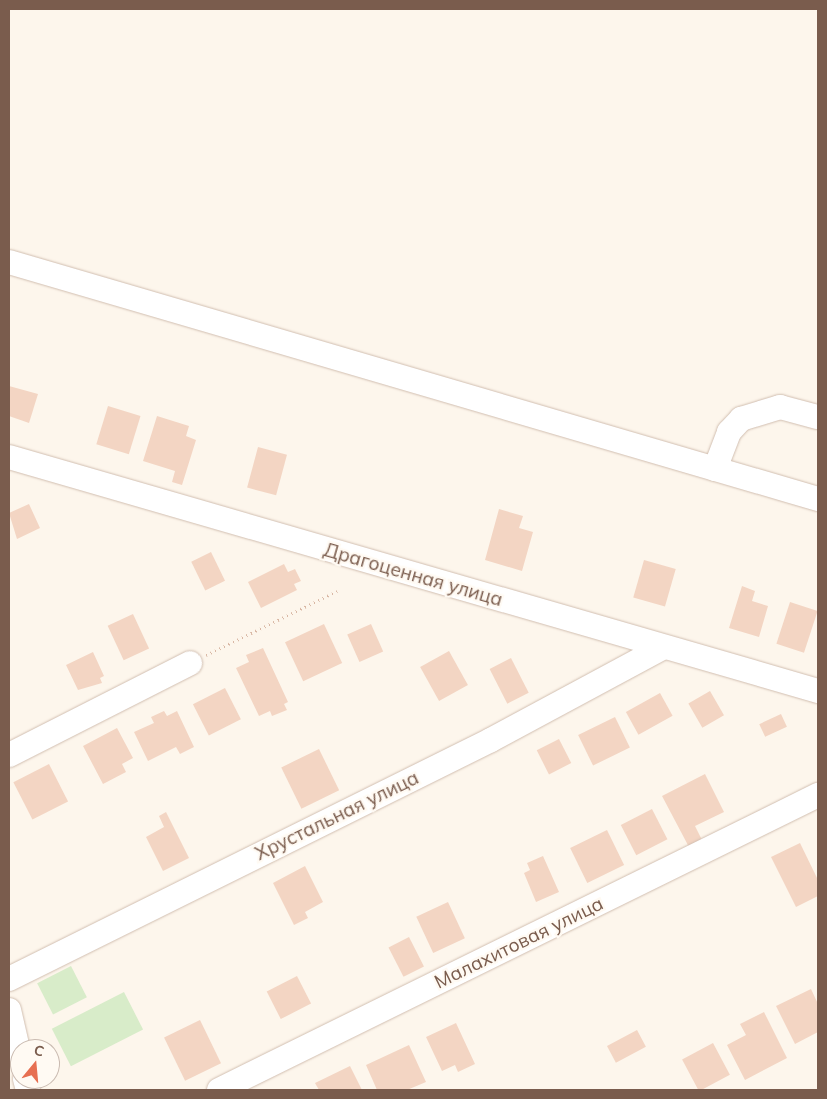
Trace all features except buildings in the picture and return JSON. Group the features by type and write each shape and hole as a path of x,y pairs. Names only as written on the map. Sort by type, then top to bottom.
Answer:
{"street":[{"path":"9,262 818,499"},
{"path":"715,469 729,432 741,419 780,408 818,417"},
{"name":"Драгоценная улица","path":"9,457 662,648 818,691"},
{"name":"Хрустальная улица","path":"9,979 491,740 662,648"},
{"path":"9,755 190,662"},
{"name":"Малахитовая улица","path":"219,1090 818,795"},
{"path":"9,1010 16,1039"}],"path":[{"path":"190,662 337,591"}],"green space":[{"path":"71,966 87,997 53,1014 37,983"},
{"path":"124,992 143,1029 71,1066 60,1045 60,1039 57,1039 52,1029"}]}
